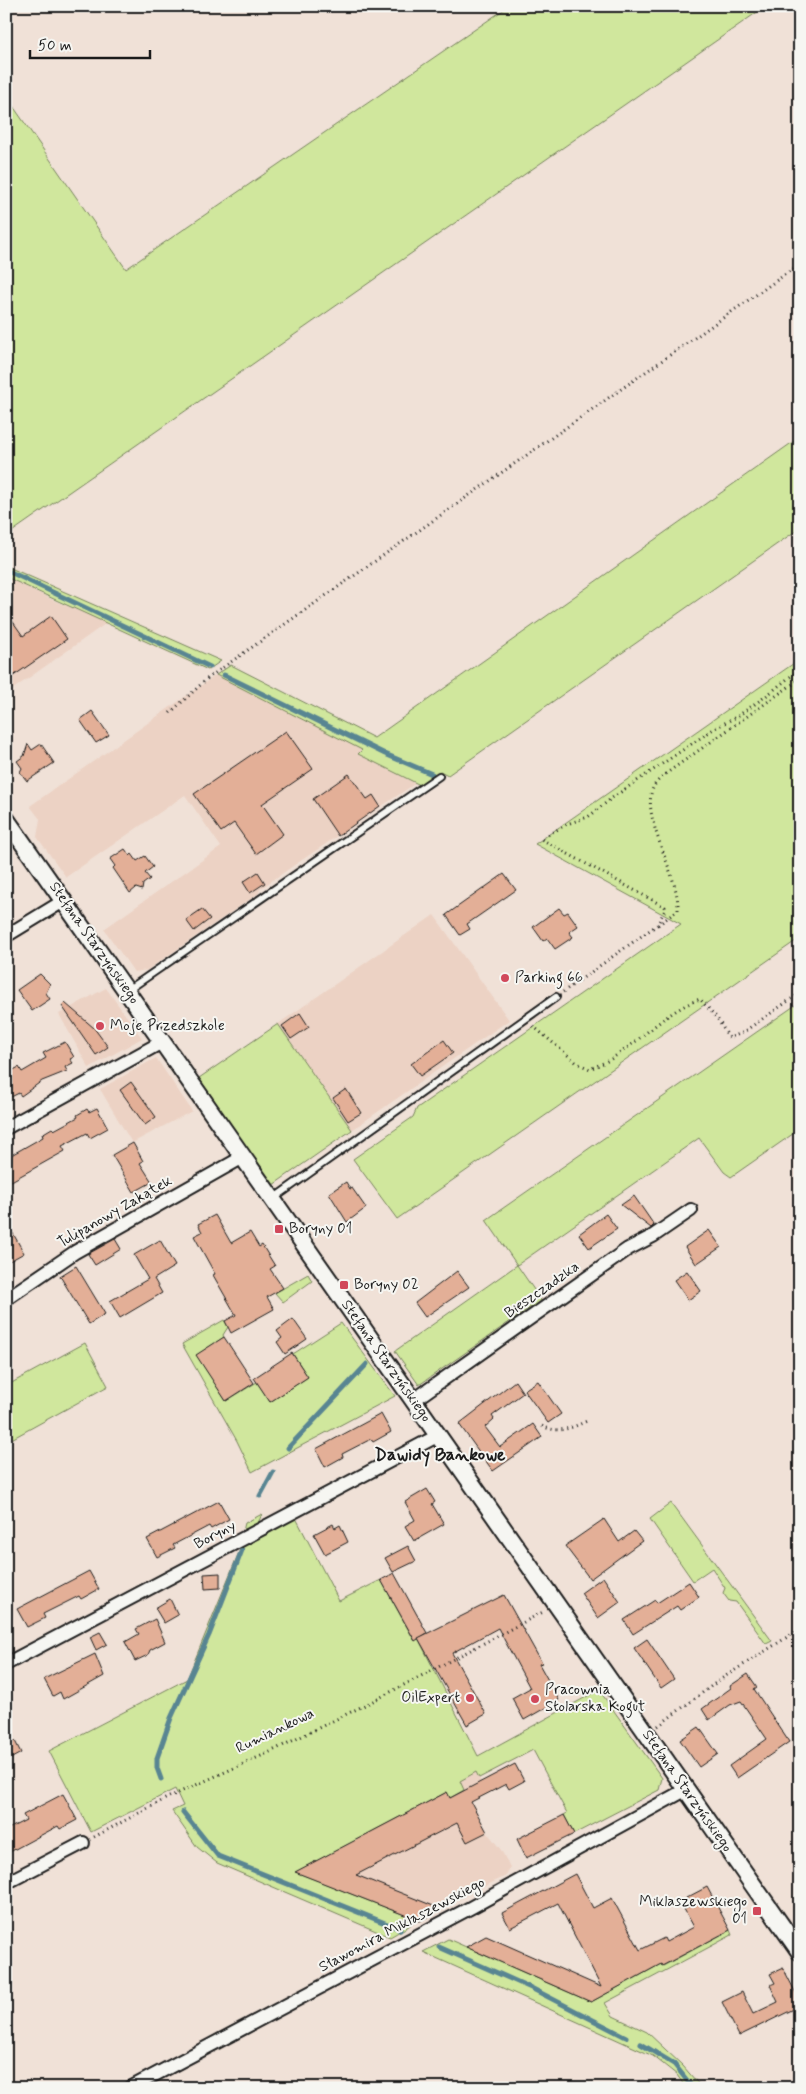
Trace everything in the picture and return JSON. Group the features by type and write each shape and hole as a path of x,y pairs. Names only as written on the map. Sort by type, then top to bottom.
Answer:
{"street":[{"name":"Stefana Starzyńskiego","path":"6,819 128,990 162,1042 800,1952"},
{"path":"6,936 64,900"},
{"path":"6,1128 162,1042"},
{"name":"Tulipanowy Zakątek","path":"6,1299 75,1252 243,1157"},
{"name":"Bieszczadzka","path":"414,1400 628,1249 653,1236 691,1210"},
{"name":"Boryny","path":"6,1664 439,1435"},
{"name":"Sławomira Miklaszewskiego","path":"130,2088 470,1908 687,1789"},
{"path":"6,1883 83,1843"}],"lane":[{"path":"128,990 439,776"},
{"path":"272,1199 556,997"}],"path":[{"path":"170,713 208,678 800,264"},
{"path":"658,925 666,910 665,907 542,839 567,824 588,817 612,798 715,728 759,701 800,669"},
{"path":"556,997 678,910 678,898 671,871 658,843 650,801 654,786 664,775 800,679"},
{"path":"525,1020 547,1036 577,1063 590,1069 614,1057 667,1015 700,999 717,1018 730,1038 742,1033 800,993"},
{"path":"542,1426 560,1431 587,1421"},
{"name":"Rumiankowa","path":"83,1843 169,1797 270,1752 373,1701 529,1621 556,1604"},
{"path":"648,1734 721,1679 800,1629"}],"shaded area":[{"path":"6,577 55,601 108,622 6,694"},
{"path":"216,675 363,750 358,754 416,783 293,866 260,889 259,893 147,970 134,972 104,929 221,847 185,795 66,877 37,837 40,819 30,806"},
{"path":"434,915 509,1020 352,1130 278,1024"},
{"name":"Moje Przedszkole","path":"106,988 142,1038 89,1068 59,1014"},
{"path":"156,1058 192,1111 132,1143 100,1089"},
{"path":"476,1772 487,1794 471,1802 487,1832 501,1850 510,1867 506,1876 464,1896 420,1921 295,1872 447,1792 451,1798 464,1791 460,1781"}],"green space":[{"path":"509,6 766,6 6,536 6,96 126,269"},
{"path":"800,437 800,528 448,775 440,771 420,785 358,754 362,750 216,675 231,665 374,738"},
{"path":"6,566 221,661 208,670 6,577"},
{"path":"800,659 800,938 397,1219 353,1159 413,1117 417,1108 681,924 535,844"},
{"path":"800,1002 800,1129 731,1177 724,1172 699,1138 517,1265 486,1220"},
{"path":"278,1024 352,1130 273,1185 199,1078"},
{"path":"517,1265 541,1300 419,1385 395,1351"},
{"path":"308,1274 312,1281 283,1302 275,1293"},
{"path":"224,1320 228,1327 223,1335 224,1337 197,1355 226,1401 257,1382 270,1402 308,1377 293,1354 341,1323 395,1396 252,1472 237,1441 182,1344"},
{"path":"85,1343 108,1386 6,1442 6,1386"},
{"path":"671,1503 772,1641 766,1644 736,1602 729,1601 723,1593 725,1588 712,1568 693,1581 650,1519"},
{"path":"262,1514 256,1528 242,1535 245,1523"},
{"path":"296,1518 339,1601 381,1580 414,1640 418,1638 478,1756 599,1690 662,1778 659,1790 574,1834 564,1815 567,1813 533,1750 479,1778 476,1772 460,1781 464,1790 450,1798 447,1792 296,1872 415,1919 409,1926 390,1937 217,1863 197,1847 172,1811 183,1806 175,1789 91,1832 49,1751 187,1679 241,1547"},
{"path":"730,1930 732,1935 605,2003 613,2016 647,2032 683,2066 702,2088 686,2088 677,2075 653,2056 423,1952 448,1939 591,2002 661,1964 663,1966"}],"building":[{"path":"6,612 23,636 51,616 67,639 6,681"},
{"path":"92,711 109,735 96,743 80,720"},
{"path":"286,731 313,769 262,804 283,834 256,854 234,823 221,832 194,794"},
{"path":"28,744 32,750 41,744 54,763 27,781 20,772 22,768 17,761 24,756"},
{"path":"349,774 367,799 373,795 380,806 338,836 313,799"},
{"path":"125,849 137,861 145,856 153,867 145,873 150,879 143,884 142,890 136,888 130,893 113,868 115,866 110,859"},
{"path":"258,872 265,883 250,893 243,882"},
{"path":"504,874 516,890 467,924 470,929 460,935 446,915"},
{"path":"559,908 564,914 568,912 578,926 569,932 573,937 555,949 547,938 543,941 533,927"},
{"path":"202,909 210,919 194,931 186,920"},
{"path":"40,974 50,984 46,993 50,999 32,1011 17,990"},
{"path":"65,1003 94,1028 108,1047 96,1055 62,1006"},
{"path":"300,1013 309,1027 291,1039 282,1026"},
{"path":"444,1040 453,1053 420,1076 411,1064"},
{"path":"65,1042 74,1057 70,1059 73,1063 65,1067 67,1071 42,1081 21,1096 19,1093 11,1097 6,1088 6,1074 19,1067 22,1072 46,1058 43,1053"},
{"path":"131,1082 156,1117 145,1125 120,1090"},
{"path":"346,1089 361,1113 348,1121 333,1098"},
{"path":"97,1108 108,1128 90,1138 87,1133 62,1146 65,1151 6,1184 6,1158 43,1137 42,1134 52,1128 54,1130 78,1117 77,1115 87,1109 89,1112"},
{"path":"133,1143 143,1161 140,1163 152,1182 134,1192 112,1155"},
{"path":"346,1182 366,1208 347,1222 329,1193"},
{"path":"634,1196 654,1225 651,1228 621,1205"},
{"path":"606,1214 617,1229 589,1248 579,1234"},
{"path":"215,1215 231,1243 250,1232 259,1247 262,1245 275,1266 270,1269 283,1288 267,1297 274,1309 231,1333 225,1321 236,1315 213,1275 215,1274 194,1236 202,1232 198,1224"},
{"path":"6,1221 24,1253 6,1263"},
{"path":"709,1230 721,1247 696,1264 685,1247"},
{"path":"115,1239 121,1249 95,1265 88,1254"},
{"path":"160,1240 175,1266 154,1279 162,1293 120,1318 110,1301 148,1279 134,1255"},
{"path":"76,1266 105,1314 89,1324 60,1276"},
{"path":"457,1271 469,1287 425,1317 415,1303"},
{"path":"687,1271 701,1291 688,1300 674,1280"},
{"path":"293,1319 307,1339 285,1354 277,1342 282,1338 277,1331"},
{"path":"224,1337 254,1383 226,1401 196,1355"},
{"path":"292,1353 308,1377 270,1402 254,1378"},
{"path":"515,1381 523,1393 492,1416 494,1419 485,1427 500,1447 533,1424 542,1437 493,1471 459,1424"},
{"path":"538,1381 561,1414 548,1423 524,1390"},
{"path":"381,1414 391,1432 373,1442 371,1439 342,1454 343,1457 325,1467 316,1449"},
{"path":"427,1489 435,1502 432,1504 444,1524 414,1541 405,1526 415,1520 405,1502"},
{"path":"219,1501 229,1519 211,1529 209,1526 173,1545 175,1548 157,1557 147,1539"},
{"path":"604,1519 619,1542 634,1531 642,1541 590,1579 565,1546"},
{"path":"333,1524 335,1528 340,1525 348,1542 325,1554 314,1534"},
{"path":"408,1546 416,1561 393,1572 385,1558"},
{"path":"89,1571 99,1589 81,1599 79,1596 43,1614 45,1618 27,1627 17,1609"},
{"path":"220,1573 220,1588 205,1589 204,1574"},
{"path":"394,1573 427,1633 415,1641 381,1580"},
{"path":"603,1577 620,1602 598,1618 581,1593"},
{"path":"689,1582 699,1597 680,1610 677,1606 633,1634 624,1620 655,1600 657,1603"},
{"path":"504,1595 542,1663 539,1664 559,1700 524,1720 512,1698 530,1688 498,1628 452,1653 486,1714 467,1725 418,1638"},
{"path":"170,1599 178,1615 164,1623 155,1608"},
{"path":"155,1619 165,1642 150,1650 148,1655 135,1661 125,1642 139,1634 136,1629"},
{"path":"100,1632 107,1644 96,1650 90,1637"},
{"path":"647,1639 674,1679 661,1688 634,1648"},
{"path":"95,1654 104,1676 63,1699 60,1692 53,1696 44,1679"},
{"path":"748,1674 757,1687 754,1689 789,1742 737,1778 729,1766 767,1739 741,1701 730,1705 709,1720 702,1709"},
{"path":"699,1727 718,1754 699,1767 680,1740"},
{"path":"15,1741 21,1753 10,1759 6,1751 6,1745"},
{"path":"515,1764 524,1781 509,1789 506,1784 471,1802 487,1832 467,1842 457,1823 356,1875 441,1909 420,1921 295,1872 447,1792 450,1798"},
{"path":"63,1794 77,1820 60,1829 58,1826 6,1854 6,1830 26,1820 23,1815"},
{"path":"564,1815 574,1834 526,1858 517,1839"},
{"path":"575,1874 593,1908 612,1898 640,1950 664,1938 666,1942 694,1927 684,1909 690,1906 686,1898 707,1887 730,1930 662,1966 661,1964 591,2002 466,1947 486,1936 601,1987 558,1903 510,1928 502,1913"},
{"path":"783,1968 800,2001 800,2006 739,2036 722,2002 742,1992 753,2014 778,2002 770,1985 775,1983 770,1974"}],"waterway":[{"path":"6,570 210,667"},
{"path":"224,675 385,754 432,774"},
{"path":"288,1448 367,1364"},
{"path":"260,1496 273,1472"},
{"path":"161,1779 157,1768 157,1758 171,1718 209,1635 242,1550"},
{"path":"183,1812 218,1856 400,1929"},
{"path":"439,1947 531,1988 626,2037"},
{"path":"641,2044 674,2064 693,2088"}],"place":[{"name":"Parking 66","path":"505,978"},
{"name":"Moje Przedszkole","path":"100,1026"},
{"name":"Boryny 01","path":"279,1229"},
{"name":"Boryny 02","path":"344,1285"},
{"name":"OilExpert","path":"470,1698"},
{"name":"Pracownia Stolarska Kogut","path":"535,1699"},
{"name":"Miklaszewskiego 01","path":"757,1911"}],"district":[{"name":"Dawidy Bankowe","path":"440,1455"}]}
